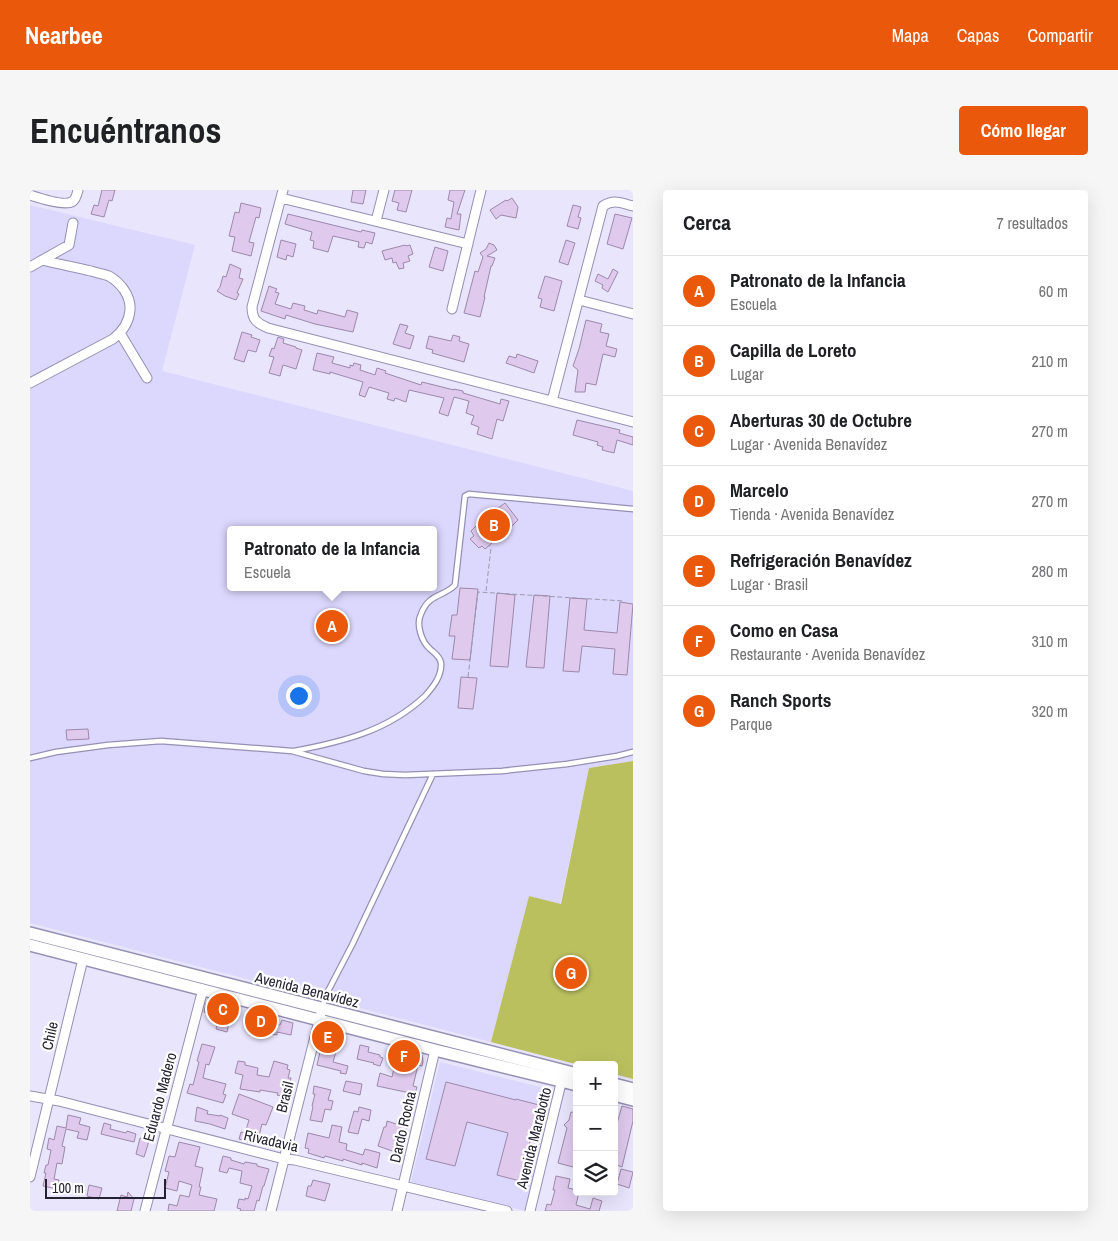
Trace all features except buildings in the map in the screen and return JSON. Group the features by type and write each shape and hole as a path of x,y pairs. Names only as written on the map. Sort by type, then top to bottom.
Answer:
{"main road":[{"name":"Avenida Benavídez","path":"30,934 320,1014 563,1076 573,1082"},
{"name":"Avenida Benavídez","path":"30,945 203,989 320,1014 435,1050 563,1076 573,1075"},
{"path":"618,1085 633,1088"},
{"path":"618,1096 633,1100"}],"street":[{"path":"30,195 65,204 73,201 78,190"},
{"path":"376,221 384,190"},
{"path":"452,309 481,190"},
{"path":"468,244 376,221 282,194 252,307 252,315 261,325 278,331 633,422"},
{"path":"552,401 603,206 610,202 633,206"},
{"path":"72,266 68,254 73,223"},
{"path":"30,267 69,245"},
{"path":"30,383 113,339 120,333 130,317 127,294 120,284 108,276 42,260"},
{"path":"579,300 633,314"},
{"path":"120,333 147,378"},
{"name":"Chile","path":"30,1177 83,959"},
{"name":"Eduardo Madero","path":"144,1211 203,989"},
{"name":"Brasil","path":"271,1211 320,1014"},
{"name":"Dardo Rocha","path":"397,1211 435,1050"},
{"name":"Avenida Marabotto","path":"530,1211 563,1076"},
{"name":"Rivadavia","path":"30,1096 59,1101 284,1159 295,1160 507,1211"}],"lane":[{"path":"292,751 322,746 374,730 390,722 418,702 435,684 441,671 441,661 428,648 423,639 419,620 421,612 428,602 452,589 455,585 465,496 469,494 633,509"},
{"path":"30,758 56,752 108,745 162,742 292,751 364,771 383,774 433,774 511,770 567,764 633,752"},
{"path":"320,1014 326,995 352,945 433,774"}],"path":[{"path":"486,592 492,548 489,545"},
{"path":"468,677 478,592 624,601"}],"shaded area":[{"path":"30,205 195,245 162,371 633,491 633,761 589,768 560,904 529,896 491,1042 30,923"},
{"path":"440,1062 556,1091 526,1211 411,1182"}],"green space":[{"path":"633,761 633,1079 618,1075 618,1061 573,1061 573,1063 491,1042 529,896 561,904 589,768"}],"place":[{"name":"Capilla de Loreto","path":"494,525"},
{"name":"Patronato de la Infancia","path":"332,626"},
{"name":"Ranch Sports","path":"571,973"},
{"name":"Aberturas 30 de Octubre","path":"223,1009"},
{"name":"Marcelo","path":"261,1021"},
{"name":"Refrigeración Benavídez","path":"328,1037"},
{"name":"Como en Casa","path":"404,1056"}]}
